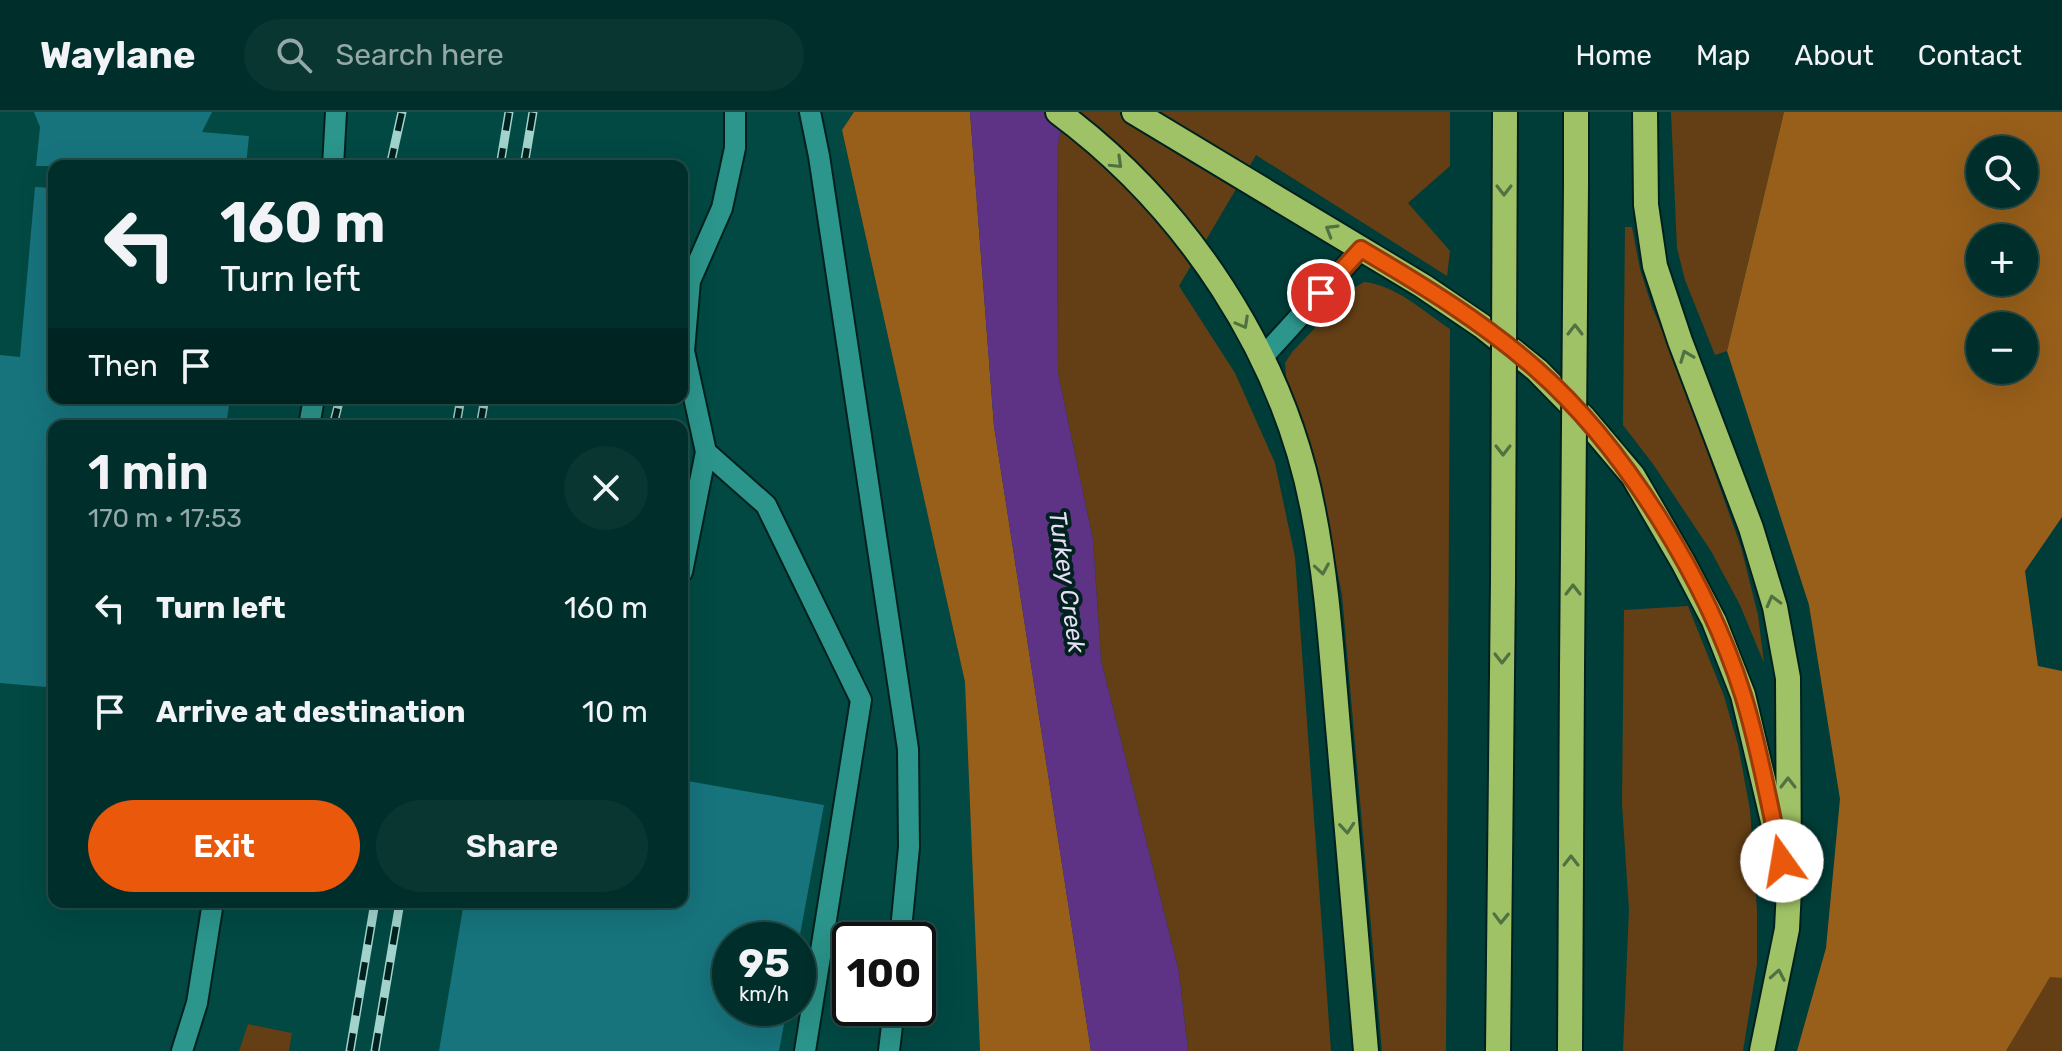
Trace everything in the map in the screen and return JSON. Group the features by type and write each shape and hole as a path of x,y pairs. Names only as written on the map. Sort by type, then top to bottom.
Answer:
{"highway":[{"path":"1058,112 1087,134 1138,183 1202,257 1241,317 1262,358 1298,452 1313,508 1322,567 1366,1051"},
{"path":"1134,112 1482,326 1537,370 1584,418 1633,476 1708,609 1743,695 1789,889"},
{"path":"1498,1051 1505,112"},
{"path":"1570,1051 1576,112"},
{"path":"1645,112 1646,205 1655,266 1751,528 1775,607 1788,678 1787,929 1762,1051"}],"lane":[{"path":"333,160 336,112"},
{"path":"688,304 690,281 722,208 735,148 735,112"},
{"path":"810,112 822,171 908,749 909,847 902,922"},
{"path":"1262,358 1361,249"},
{"path":"688,369 706,452 688,542"},
{"path":"706,452 766,505 861,700 805,1051"},
{"path":"182,1051 197,1003 212,908"},
{"path":"889,1051 892,1026"}],"shaded area":[{"path":"0,112 854,112 842,131 965,682 980,1051 289,1051 292,1033 249,1024 239,1051 0,1051"},
{"path":"854,112 970,112 994,426 1091,1051 980,1051 965,682 842,130"},
{"path":"1066,112 1450,112 1450,166 1408,203 1450,251 1447,276 1256,155 1179,286 1235,373 1275,463 1295,557 1331,1051 1188,1051 1179,972 1101,660 1093,540 1058,373 1057,148"},
{"path":"1671,112 1784,112 1727,351 1715,355 1685,280 1677,248"},
{"path":"1784,112 2062,112 2062,517 2025,571 2038,666 2062,671 2062,978 2050,977 2006,1051 1797,1051 1826,948 1840,799 1809,605 1727,351"},
{"path":"1625,227 1632,227 1640,269 1652,307 1672,353 1741,547 1758,615 1764,663 1740,605 1711,551 1623,425"},
{"path":"1364,282 1398,294 1450,329 1446,1051 1382,1051 1342,595 1318,477 1286,377 1285,363 1293,351 1352,289"},
{"path":"1688,606 1724,696 1738,745 1750,810 1757,911 1757,964 1743,1051 1623,1051 1629,910 1622,804 1624,610"},
{"path":"2050,976 2062,978 2062,1051 2006,1051"},
{"path":"248,1024 292,1033 289,1051 239,1051"}],"water":[{"name":"Turkey Creek","path":"970,112 1066,112 1057,148 1058,373 1093,540 1101,660 1179,972 1188,1051 1091,1051 994,426"}],"building":[{"path":"34,112 212,112 202,132 249,136 247,160 48,160 48,166 36,166 40,127"},
{"path":"35,187 48,188 48,404 229,404 227,420 48,420 46,687 0,683 0,355 20,357"},
{"path":"688,781 824,805 802,922 712,922 712,1026 784,1026 779,1051 439,1051 463,908 688,908"}],"railway":[{"path":"391,160 402,112"},
{"path":"501,160 509,112"},
{"path":"525,160 533,112"},
{"path":"334,420 338,404"},
{"path":"457,420 460,404"},
{"path":"481,420 484,404"},
{"path":"350,1051 374,908"},
{"path":"375,1051 399,908"}],"route":[{"path":"1321,293 1361,249 1482,326 1537,370 1584,418 1633,476 1714,621 1743,695 1782,861"}]}
